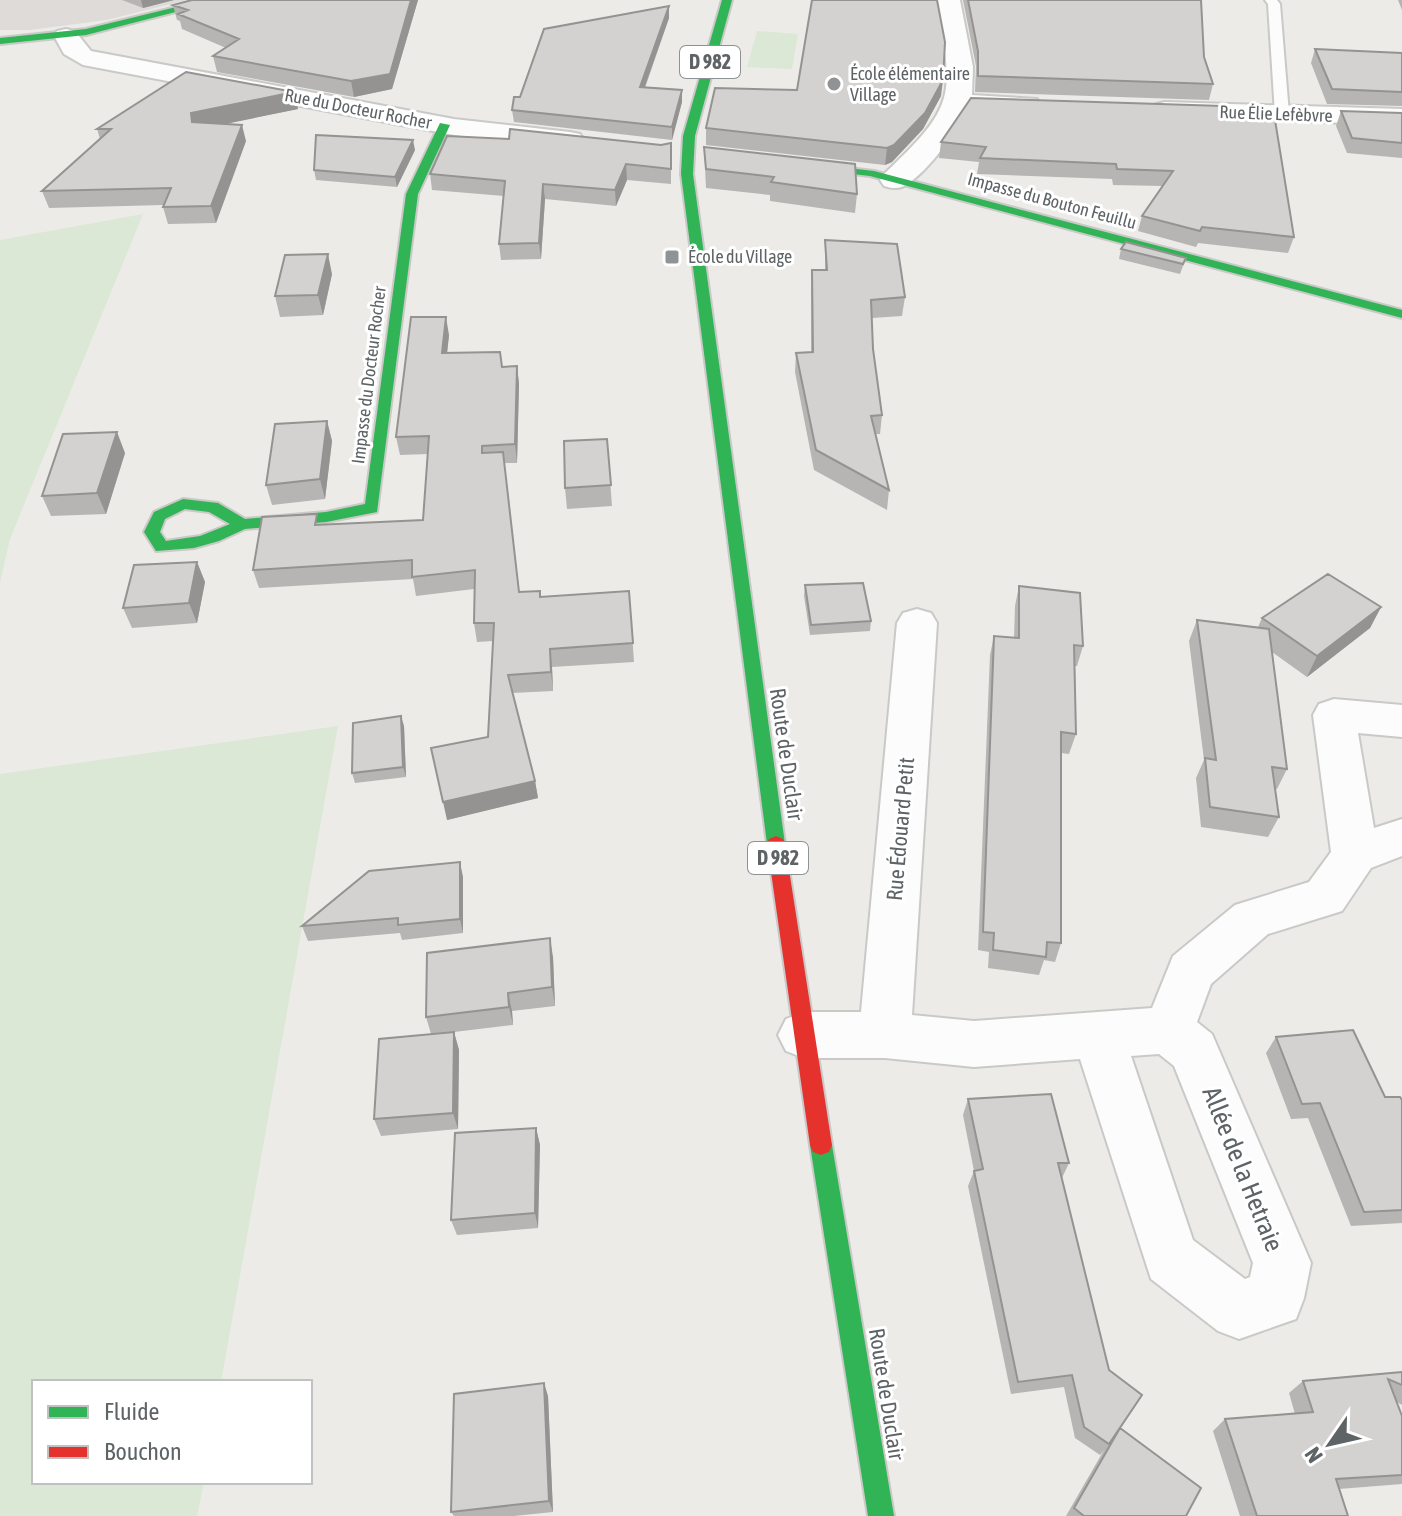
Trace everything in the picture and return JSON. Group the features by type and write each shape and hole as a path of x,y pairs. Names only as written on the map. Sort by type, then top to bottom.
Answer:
{"main road":[{"path":"0,41 66,36 171,14 217,0"},
{"name":"Route de Duclair","path":"727,0 689,136 697,155 696,257 739,588 804,1035 881,1516"},
{"name":"Impasse du Docteur Rocher","path":"242,524 326,517 372,508 412,194 444,125"},
{"name":"Impasse du Bouton Feuillu","path":"778,164 870,173 1402,314"}],"street":[{"path":"894,180 934,141 958,102 959,56 948,0"},
{"name":"Rue du Docteur Rocher","path":"66,36 73,49 83,57 444,125 600,143"},
{"path":"958,102 1053,106"},
{"name":"Rue Élie Lefèbvre","path":"1133,109 1402,117"},
{"name":"Rue Édouard Petit","path":"885,1035 917,623"},
{"path":"1355,855 1334,715 1402,721"},
{"path":"804,1035 885,1035 974,1044 1169,1030 1191,971 1252,919 1325,897 1355,855 1402,837"},
{"name":"Allée de la Hetraie","path":"1098,1035 1171,1259 1239,1310 1275,1298 1282,1263 1194,1051 1169,1030"}],"lane":[{"path":"1271,0 1274,4 1282,114"}],"shaded area":[{"path":"0,0 187,0 107,20 30,30 0,30"}],"green space":[{"path":"757,31 798,34 792,69 747,67"},
{"path":"143,214 10,539 0,583 0,240"},
{"path":"338,726 221,1380 32,1380 32,1484 204,1484 197,1516 0,1516 0,774"}],"building":[{"path":"192,0 411,0 390,74 351,81 213,56 239,39 178,14 188,10 173,5"},
{"path":"812,0 937,0 945,42 943,80 925,113 894,145 887,148 706,128 715,88 797,90"},
{"path":"968,0 1201,0 1204,57 1213,84 978,76 978,51"},
{"path":"669,6 640,87 682,90 672,127 512,110 514,97 520,97 544,29"},
{"path":"1315,49 1402,53 1402,92 1332,89"},
{"path":"186,72 294,92 191,113 192,122 242,125 211,206 163,207 171,188 42,191 111,129 97,129"},
{"path":"971,98 1223,106 1227,116 1275,120 1294,237 1202,227 1200,231 1142,216 1173,171 1117,169 1116,164 980,158 986,147 941,142"},
{"path":"1341,111 1402,113 1402,143 1352,138"},
{"path":"510,129 661,145 671,143 671,169 626,164 615,190 543,184 539,243 499,244 505,181 430,174 447,136 509,139"},
{"path":"316,135 413,140 395,177 314,170"},
{"path":"704,147 855,164 857,194 771,182 774,177 706,169"},
{"path":"825,240 897,244 905,297 871,300 873,349 882,415 871,416 889,490 816,450 796,353 813,352 812,270 827,270"},
{"path":"1126,242 1186,258 1183,264 1121,249"},
{"path":"328,254 318,295 275,296 285,255"},
{"path":"411,317 446,317 442,353 500,352 502,367 517,366 515,444 482,446 482,453 503,452 519,592 540,591 540,597 629,591 633,643 550,649 551,672 508,675 535,781 443,802 431,748 488,737 494,623 474,623 475,570 412,577 412,560 253,570 262,517 317,514 315,525 423,520 429,436 396,437"},
{"path":"327,421 320,479 266,485 275,424"},
{"path":"117,432 97,493 42,496 63,434"},
{"path":"607,439 611,485 565,488 564,441"},
{"path":"197,562 189,603 123,608 134,565"},
{"path":"1328,574 1381,607 1317,656 1262,618"},
{"path":"863,583 871,621 811,625 805,585"},
{"path":"1019,586 1080,593 1083,646 1074,645 1076,734 1061,732 1061,943 1047,942 1046,957 993,950 994,933 983,932 994,636 1019,638"},
{"path":"1197,620 1269,629 1287,769 1272,767 1279,817 1210,807 1205,758 1216,760"},
{"path":"401,716 403,767 352,773 353,723"},
{"path":"460,862 460,919 398,925 398,918 302,926 369,871"},
{"path":"550,938 552,987 508,993 509,1007 426,1017 427,953"},
{"path":"1353,1030 1385,1097 1400,1097 1402,1100 1402,1210 1364,1212 1320,1103 1302,1104 1276,1037"},
{"path":"454,1032 453,1113 374,1119 379,1039"},
{"path":"1051,1094 1069,1163 1058,1163 1109,1370 1142,1395 1109,1444 1084,1427 1072,1375 1018,1382 974,1171 983,1169 968,1099"},
{"path":"536,1128 535,1213 451,1220 455,1133"},
{"path":"1402,1372 1402,1385 1388,1379 1402,1416 1402,1475 1336,1479 1348,1516 1257,1516 1225,1419 1313,1412 1303,1381"},
{"path":"544,1383 549,1501 451,1512 454,1394"},
{"path":"1120,1428 1201,1488 1186,1516 1084,1516 1074,1508"}],"traffic: fast":[{"path":"0,41 86,32 217,0"},
{"path":"727,0 689,136 687,174 776,844"},
{"path":"242,524 214,538 162,547 152,532 159,516 183,504 213,507 242,524 326,517 372,508 412,194 444,125"},
{"path":"795,165 870,173 1402,314"},
{"path":"821,1145 881,1516"}],"traffic: jam":[{"path":"776,844 821,1145"}],"place":[{"name":"École élémentaire Village","path":"834,84"},
{"name":"École du Village","path":"672,257"}]}
